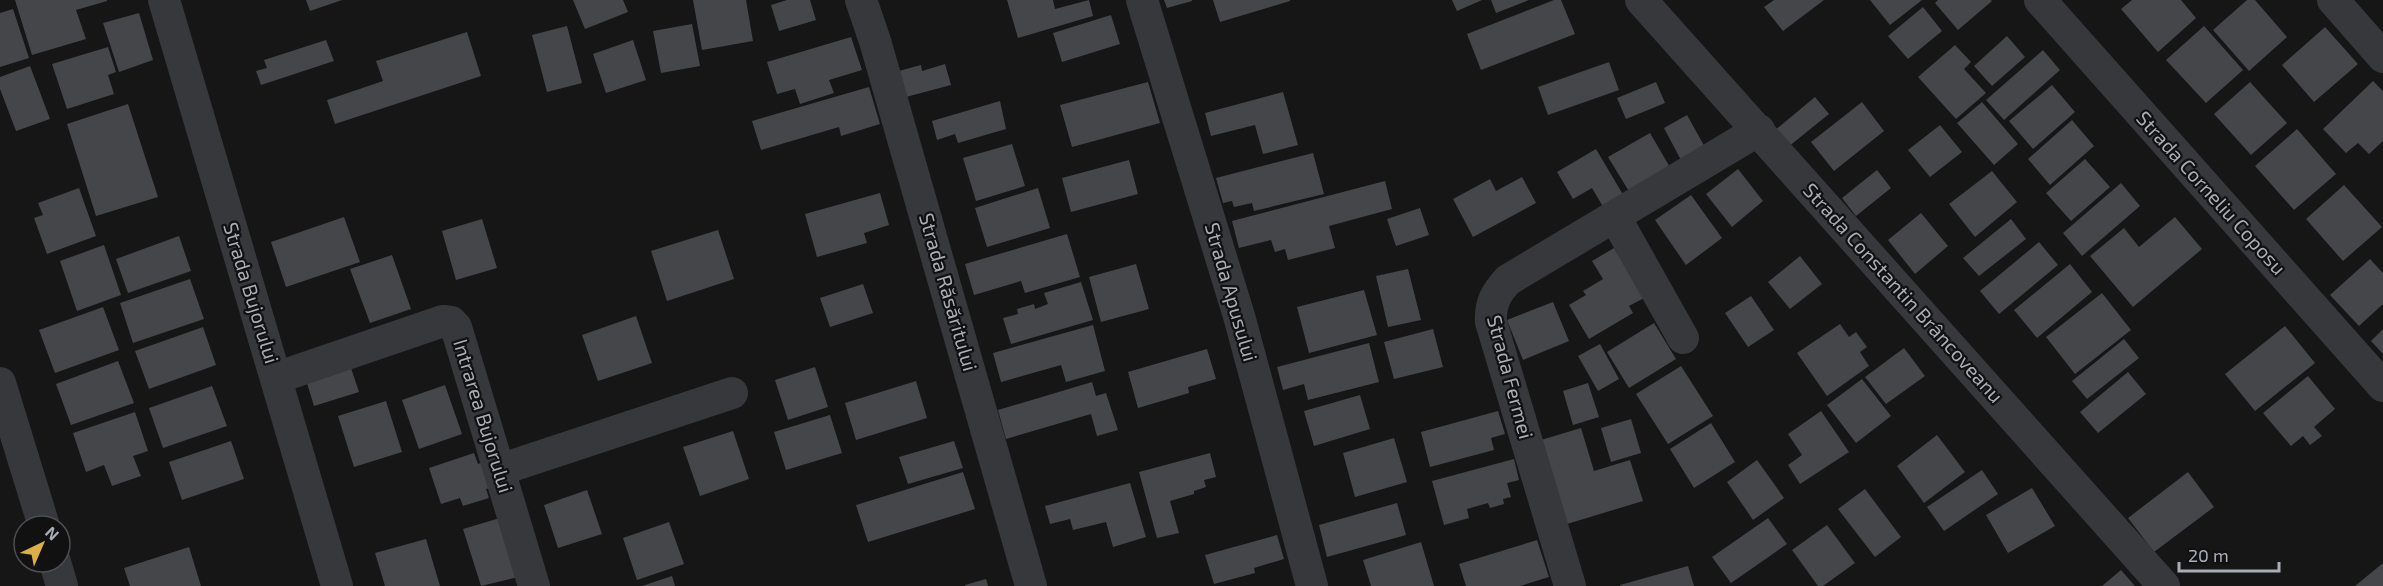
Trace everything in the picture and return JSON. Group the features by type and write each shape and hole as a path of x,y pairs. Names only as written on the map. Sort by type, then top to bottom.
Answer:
{"street":[{"name":"Strada Bujorului","path":"164,0 337,586"},
{"name":"Strada Răsăritului","path":"861,0 940,265 1030,586"},
{"name":"Strada Apusului","path":"1142,0 1239,316 1312,586"},
{"name":"Strada Constantin Brâncoveanu","path":"1641,0 2164,586"},
{"name":"Strada Corneliu Coposu","path":"2040,0 2383,386"},
{"path":"2333,0 2383,57"},
{"name":"Strada Fermei","path":"1570,586 1491,322 1490,308 1497,293 1508,280 1759,130"},
{"path":"1615,217 1683,338"},
{"name":"Intrarea Bujorului","path":"276,378 443,321 451,322 456,327 534,586"},
{"path":"0,382 40,514"},
{"path":"499,470 732,393"}],"building":[{"path":"15,0 107,1 76,10 86,39 32,55"},
{"path":"306,0 342,0 310,11"},
{"path":"573,0 623,0 628,12 585,29"},
{"path":"693,0 746,0 753,41 702,50"},
{"path":"787,0 810,0 816,20 779,31 771,5"},
{"path":"1007,0 1053,0 1055,9 1089,0 1093,16 1018,38"},
{"path":"1164,0 1192,0 1192,1 1167,8"},
{"path":"1213,0 1290,0 1290,1 1220,22"},
{"path":"1452,0 1482,0 1457,11"},
{"path":"1491,0 1529,0 1496,13"},
{"path":"1554,0 1561,0 1575,34 1481,70 1467,34"},
{"path":"1774,0 1824,0 1783,31 1764,7"},
{"path":"1870,0 1922,0 1890,25"},
{"path":"1938,0 1992,1 1958,30 1935,3"},
{"path":"2132,0 2181,0 2196,18 2158,52 2121,9"},
{"path":"2247,0 2255,0 2287,37 2249,71 2213,30"},
{"path":"1923,7 1942,31 1908,59 1888,36"},
{"path":"13,9 29,58 0,67 0,13"},
{"path":"139,13 153,60 119,72 103,23"},
{"path":"1111,15 1120,44 1062,62 1053,33"},
{"path":"692,24 700,66 661,73 653,31"},
{"path":"567,26 582,83 547,92 532,35"},
{"path":"2204,26 2243,70 2206,103 2166,60"},
{"path":"2325,27 2358,64 2314,102 2282,65"},
{"path":"467,32 481,76 335,124 327,100 383,81 376,61"},
{"path":"2007,36 2025,57 1992,86 1974,66"},
{"path":"851,37 862,70 829,80 834,93 800,104 795,89 777,94 767,62"},
{"path":"326,40 334,61 261,85 256,71 267,68 264,60"},
{"path":"633,40 646,80 606,93 593,54"},
{"path":"1955,45 1971,62 1964,69 1986,93 1956,119 1918,77"},
{"path":"108,47 116,72 108,75 114,94 67,109 52,64"},
{"path":"2043,50 2060,70 2004,120 1986,100"},
{"path":"1609,62 1619,90 1548,115 1538,87"},
{"path":"945,64 951,85 906,97 899,71 921,65 922,71"},
{"path":"30,66 50,119 16,131 0,89 0,77"},
{"path":"2373,81 2383,91 2383,141 2369,154 2358,143 2346,153 2323,129"},
{"path":"1148,82 1160,123 1072,147 1060,105"},
{"path":"1656,82 1665,103 1626,119 1617,98"},
{"path":"2250,82 2287,123 2251,155 2214,114"},
{"path":"2052,85 2075,112 2033,149 2009,121"},
{"path":"869,87 880,124 841,136 839,127 761,150 752,121"},
{"path":"1283,92 1298,145 1263,154 1255,125 1211,136 1205,113"},
{"path":"1815,97 1829,114 1788,147 1774,131"},
{"path":"1000,101 1006,129 958,143 955,134 937,140 932,121"},
{"path":"1862,102 1884,131 1834,171 1811,142"},
{"path":"1982,102 2018,144 1994,165 1957,123"},
{"path":"128,104 158,197 96,216 67,124"},
{"path":"1687,115 1706,149 1682,162 1664,128"},
{"path":"2072,120 2094,146 2050,185 2028,159"},
{"path":"1940,125 1962,152 1930,177 1908,150"},
{"path":"2297,129 2336,174 2294,210 2255,166"},
{"path":"1650,133 1671,169 1630,193 1608,157"},
{"path":"1012,144 1025,186 976,201 963,158"},
{"path":"1596,149 1625,198 1605,210 1592,188 1573,199 1557,172"},
{"path":"1313,153 1324,194 1254,211 1252,203 1234,207 1232,201 1223,203 1216,178"},
{"path":"2085,159 2110,187 2071,221 2046,193"},
{"path":"1129,160 1138,194 1071,212 1062,178"},
{"path":"1738,169 1763,201 1732,227 1706,194"},
{"path":"1877,170 1891,188 1856,216 1842,198"},
{"path":"1992,171 2017,202 1975,237 1949,204"},
{"path":"1522,177 1536,203 1473,237 1453,199 1490,179 1496,191"},
{"path":"1385,181 1392,209 1329,226 1335,248 1288,260 1285,249 1275,252 1271,240 1239,248 1232,221"},
{"path":"2121,183 2140,206 2082,256 2063,233"},
{"path":"2344,185 2382,227 2343,261 2306,219"},
{"path":"79,188 96,236 47,254 34,218 43,215 38,203"},
{"path":"1038,188 1050,228 987,247 975,208"},
{"path":"880,193 889,225 864,233 867,243 817,257 805,214"},
{"path":"1691,195 1722,238 1686,265 1655,220"},
{"path":"1420,208 1429,235 1396,246 1387,219"},
{"path":"1921,213 1948,246 1915,274 1888,240"},
{"path":"344,217 360,262 286,287 271,242"},
{"path":"2175,217 2202,249 2133,307 2090,256 2124,228 2139,247"},
{"path":"482,219 497,268 456,280 442,231"},
{"path":"2011,219 2026,239 1979,276 1963,258"},
{"path":"718,230 734,279 667,301 651,251"},
{"path":"1067,234 1080,277 1025,293 1021,281 974,295 965,264"},
{"path":"179,236 191,271 128,293 116,259"},
{"path":"2039,242 2058,265 1999,314 1980,291"},
{"path":"104,245 121,295 77,311 60,261"},
{"path":"1614,248 1644,298 1629,306 1633,313 1589,339 1569,305 1586,295 1583,291 1603,279 1592,261"},
{"path":"392,255 411,309 370,323 350,269"},
{"path":"1800,256 1822,284 1790,309 1768,282"},
{"path":"2370,259 2383,273 2383,304 2359,326 2330,295"},
{"path":"1136,264 1149,309 1101,322 1089,277"},
{"path":"2070,264 2092,292 2037,338 2014,310"},
{"path":"1408,269 1421,320 1388,327 1376,276"},
{"path":"190,279 204,319 133,343 120,303"},
{"path":"1081,282 1093,320 1011,344 1003,318 1018,314 1017,309 1034,304 1035,309 1048,304 1044,293"},
{"path":"863,284 873,313 830,327 820,298"},
{"path":"1364,290 1377,335 1309,353 1297,307"},
{"path":"2102,293 2131,330 2075,374 2046,337"},
{"path":"1751,296 1774,330 1748,347 1725,313"},
{"path":"1553,302 1569,341 1523,360 1507,320"},
{"path":"103,307 119,350 55,373 39,330"},
{"path":"636,316 652,363 598,381 582,335"},
{"path":"1654,323 1676,359 1629,388 1607,352"},
{"path":"1840,324 1849,337 1856,332 1867,347 1860,352 1869,366 1827,396 1797,353"},
{"path":"1093,325 1105,371 1066,382 1061,365 1001,382 993,353"},
{"path":"2285,326 2315,363 2255,411 2225,374"},
{"path":"203,327 216,365 149,389 135,351"},
{"path":"1433,329 1443,367 1394,379 1384,342"},
{"path":"2383,329 2383,354 2371,341"},
{"path":"2124,339 2139,358 2087,399 2072,381"},
{"path":"1369,343 1379,382 1308,400 1304,384 1283,390 1277,367"},
{"path":"1600,344 1619,379 1598,391 1578,356"},
{"path":"1904,348 1925,376 1886,404 1865,377"},
{"path":"1207,349 1216,379 1188,387 1189,393 1138,408 1128,372"},
{"path":"118,361 134,403 71,425 56,384"},
{"path":"350,365 359,392 314,406 306,380"},
{"path":"1681,366 1713,416 1668,444 1636,394"},
{"path":"815,367 828,407 788,420 775,380"},
{"path":"2128,372 2146,394 2098,433 2080,412"},
{"path":"2308,376 2335,409 2314,427 2322,436 2310,445 2303,436 2291,446 2263,413"},
{"path":"1862,379 1891,416 1856,443 1827,405"},
{"path":"916,381 927,418 856,440 845,403"},
{"path":"1092,382 1096,396 1106,393 1118,430 1097,436 1091,414 1006,439 998,410"},
{"path":"1588,383 1599,417 1573,425 1563,391"},
{"path":"445,385 462,434 419,449 402,400"},
{"path":"212,386 227,426 163,448 149,408"},
{"path":"1360,395 1370,429 1314,446 1304,411"},
{"path":"386,401 402,452 354,467 338,416"},
{"path":"1498,411 1505,434 1491,438 1494,450 1430,467 1421,432"},
{"path":"1821,411 1849,452 1800,484 1788,465 1802,455 1788,434"},
{"path":"135,412 148,451 133,456 141,476 112,486 104,465 86,472 73,433"},
{"path":"830,415 842,453 786,470 774,432"},
{"path":"1631,419 1641,453 1611,462 1601,428"},
{"path":"1711,423 1735,462 1694,488 1670,449"},
{"path":"1581,428 1594,471 1630,460 1643,501 1567,524 1541,440"},
{"path":"733,431 749,479 700,496 683,447"},
{"path":"1937,435 1965,472 1924,503 1897,466"},
{"path":"1394,438 1407,482 1355,497 1343,453"},
{"path":"231,441 244,479 182,500 169,462"},
{"path":"954,441 963,468 908,484 899,457"},
{"path":"474,453 478,464 486,461 494,487 486,489 489,498 463,506 460,498 441,504 429,468"},
{"path":"1210,453 1216,477 1204,480 1206,487 1194,491 1194,494 1170,501 1179,533 1157,538 1139,472"},
{"path":"1514,459 1519,480 1507,483 1511,497 1503,499 1504,504 1490,508 1488,503 1467,509 1469,518 1444,525 1432,481"},
{"path":"1757,460 1784,498 1753,520 1727,482"},
{"path":"1982,470 1998,494 1944,531 1927,507"},
{"path":"963,472 975,509 868,542 856,505"},
{"path":"2188,472 2214,507 2154,552 2128,518"},
{"path":"1130,483 1146,537 1113,547 1106,522 1073,530 1070,519 1050,524 1045,506"},
{"path":"2032,488 2055,526 2008,553 1986,515"},
{"path":"1865,489 1901,537 1875,557 1838,509"},
{"path":"587,490 602,534 558,548 544,505"},
{"path":"1397,503 1406,535 1327,557 1319,525"},
{"path":"500,518 518,577 481,586 463,529"},
{"path":"1768,518 1787,544 1731,583 1712,557"},
{"path":"669,522 684,564 637,580 623,538"},
{"path":"1827,525 1855,563 1823,586 1818,586 1792,550"},
{"path":"1277,535 1284,559 1254,568 1255,573 1214,584 1205,555"},
{"path":"426,539 440,586 385,586 375,553"},
{"path":"1537,540 1549,577 1520,586 1466,586 1459,564"},
{"path":"1421,542 1434,586 1371,586 1363,560"},
{"path":"189,547 201,586 130,586 124,568"},
{"path":"2383,563 2383,586 2355,586"},
{"path":"1688,566 1694,586 1620,586 1620,585"},
{"path":"2121,570 2135,586 2102,586"},
{"path":"672,576 675,586 642,586"},
{"path":"986,579 988,586 965,586 965,585"}]}
